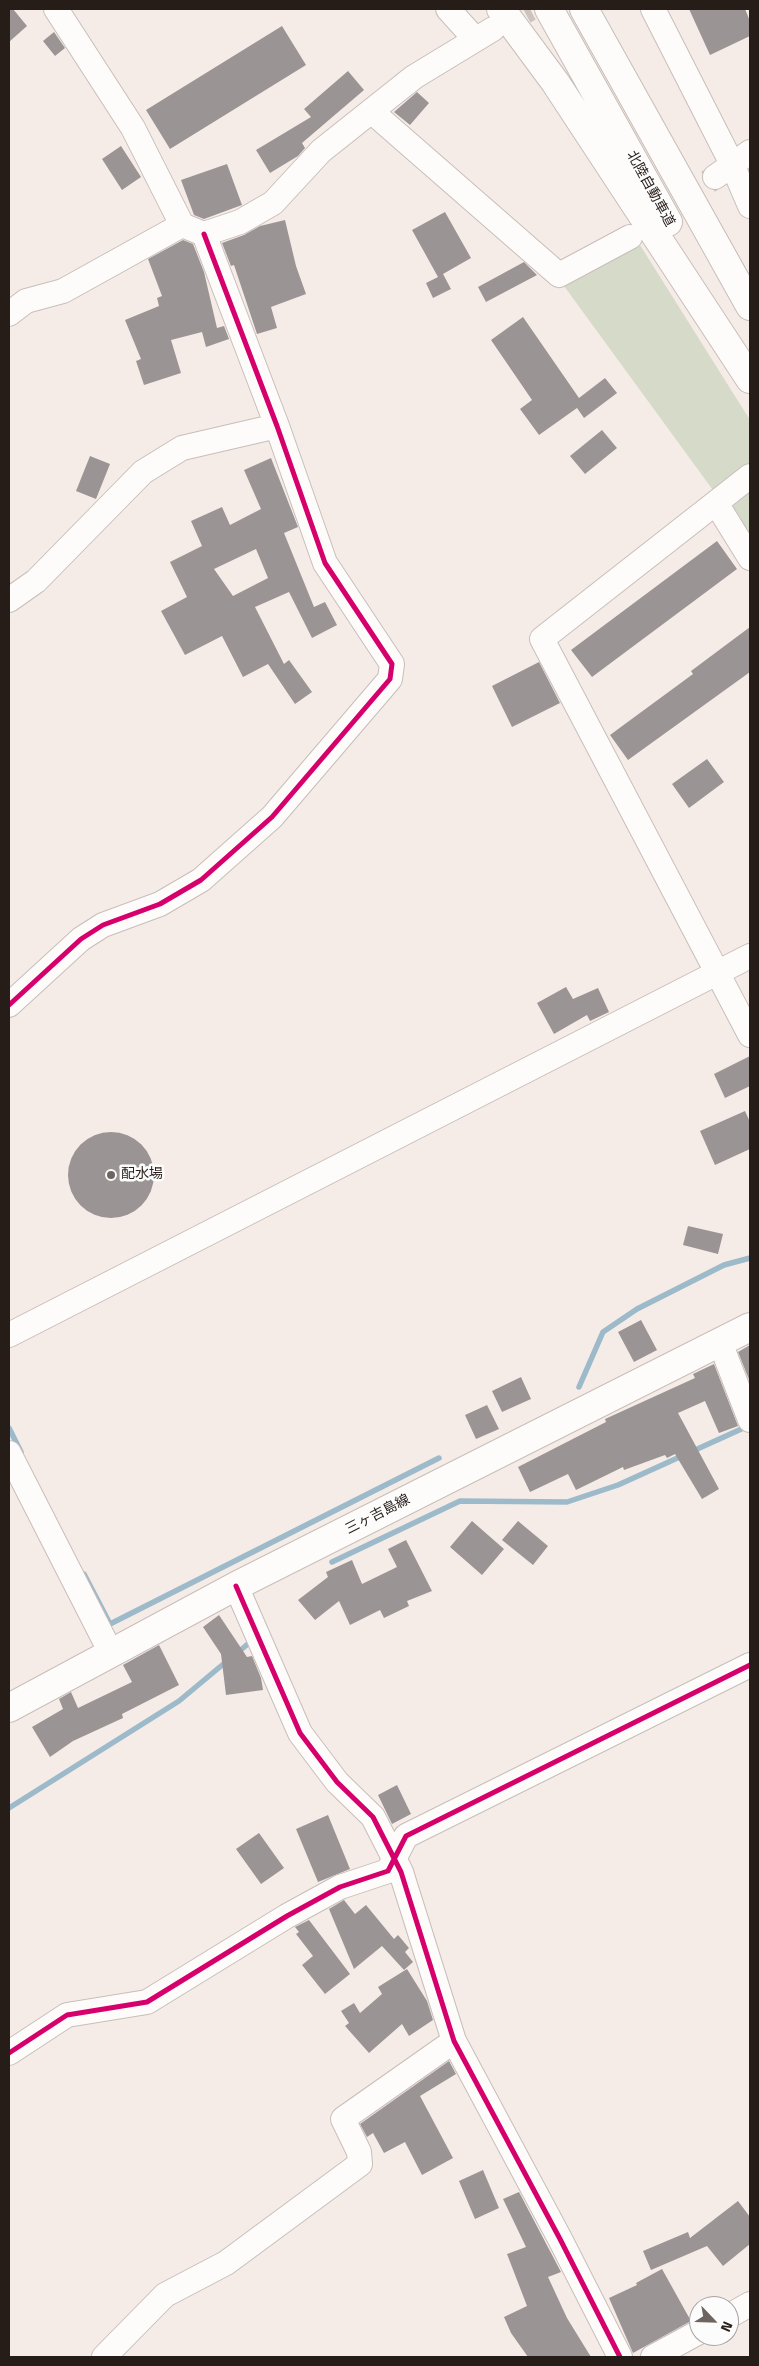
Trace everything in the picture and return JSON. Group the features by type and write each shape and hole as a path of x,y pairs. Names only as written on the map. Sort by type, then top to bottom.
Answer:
{"main road":[{"name":"北陸自動車道","path":"549,9 750,370"},
{"path":"584,9 750,306"},
{"path":"600,9 750,306"},
{"path":"490,26 555,82 750,379"},
{"name":"三ヶ吉島線","path":"9,1708 236,1586 750,1327"}],"street":[{"path":"56,9 133,128 182,224 204,234 240,222 273,203 321,150 414,77 490,26"},
{"path":"448,9 490,26"},
{"path":"653,9 733,165 750,206"},
{"path":"371,111 559,275 630,237"},
{"path":"9,314 26,301 63,291 182,224"},
{"path":"9,1005 81,939 103,925 160,904 200,880 272,817 390,679 392,664 325,563 277,426 204,234"},
{"path":"9,600 42,575 143,472 182,448 277,426"},
{"path":"750,476 542,639 750,1035"},
{"path":"716,503 750,558"},
{"path":"9,1335 750,956"},
{"path":"720,1342 750,1420"},
{"path":"9,1453 112,1654"},
{"path":"236,1586 300,1734 337,1782 373,1817 402,1872 454,2041 560,2239 620,2357"},
{"path":"9,2053 67,2015 147,2002 296,1911 340,1887 388,1871 394,1856 406,1836 750,1664"},
{"path":"104,2357 165,2295 226,2263 360,2164 359,2152 343,2119 454,2041"},
{"path":"739,2310 750,2304"},
{"path":"653,2357 689,2337"}],"green space":[{"path":"640,245 750,420 750,541 564,286"}],"building":[{"path":"9,9 13,9 27,26 9,42"},
{"path":"689,9 745,9 750,21 750,36 710,55"},
{"path":"282,26 306,65 170,149 146,110"},
{"path":"54,32 65,48 55,56 43,41"},
{"path":"348,71 364,90 302,143 305,148 298,156 270,173 256,150 311,117 304,109"},
{"path":"417,92 429,103 410,125 394,112"},
{"path":"121,146 141,177 122,190 102,159"},
{"path":"227,164 242,205 204,219 194,215 181,180"},
{"path":"445,212 471,258 443,274 451,289 433,298 426,283 438,277 412,230"},
{"path":"285,220 296,266 306,294 271,307 277,328 257,334 234,265 231,266 222,243 244,235 260,226"},
{"path":"183,240 193,244 204,272 217,328 224,326 229,339 206,347 202,332 171,340 181,373 144,385 136,361 141,359 125,320 159,306 157,298 162,296 148,259"},
{"path":"524,262 537,275 486,302 478,287"},
{"path":"523,317 579,398 605,378 617,393 584,418 577,408 539,435 520,409 532,400 491,340"},
{"path":"602,430 617,448 585,474 570,456"},
{"path":"90,456 110,464 96,499 76,491"},
{"path":"271,458 298,527 284,533 314,607 325,602 337,625 312,638 289,592 255,607 284,664 289,660 312,692 295,704 268,664 243,677 222,636 185,655 161,611 187,597 170,562 202,546 191,521 222,507 230,525 261,509 244,470","holes":["256,549 268,578 233,596 214,569"]},
{"path":"717,541 737,569 592,677 571,650"},
{"path":"750,627 750,672 628,760 610,735 693,674 691,671"},
{"path":"539,662 560,703 512,727 492,686"},
{"path":"707,759 724,782 689,808 672,784"},
{"path":"566,987 573,999 598,988 609,1012 590,1021 587,1015 554,1034 537,1003"},
{"path":"750,1056 750,1086 725,1098 714,1074"},
{"path":"745,1111 750,1122 750,1149 715,1165 700,1131"},
{"name":"配水場","path":"111,1132 127,1135 135,1139 147,1151 151,1159 154,1175 151,1191 147,1199 135,1211 127,1215 111,1218 95,1215 87,1211 75,1199 71,1191 68,1175 71,1159 75,1151 87,1139 95,1135"},
{"path":"688,1226 723,1234 718,1254 683,1245"},
{"path":"641,1320 657,1350 634,1362 618,1332"},
{"path":"750,1345 750,1382 738,1352"},
{"path":"714,1364 738,1426 719,1433 705,1401 678,1413 719,1489 702,1499 675,1454 667,1458 665,1455 624,1470 623,1467 576,1490 568,1474 530,1492 518,1467 606,1422 605,1419 695,1378 693,1374"},
{"path":"521,1377 531,1399 502,1412 492,1391"},
{"path":"487,1405 499,1429 476,1439 465,1415"},
{"path":"472,1521 504,1549 482,1575 450,1547"},
{"path":"518,1521 548,1546 533,1565 502,1540"},
{"path":"406,1540 432,1591 407,1601 409,1606 384,1618 380,1610 350,1625 339,1601 315,1620 298,1600 328,1577 326,1572 352,1560 362,1584 397,1567 388,1549"},
{"path":"219,1615 247,1657 252,1656 261,1678 263,1690 226,1695 221,1654 203,1627"},
{"path":"159,1645 179,1685 122,1714 123,1718 73,1741 50,1757 32,1727 63,1709 59,1699 71,1692 78,1708 132,1682 123,1665"},
{"path":"397,1785 411,1814 392,1824 378,1795"},
{"path":"328,1815 350,1869 318,1882 296,1829"},
{"path":"259,1833 284,1868 261,1884 236,1849"},
{"path":"344,1900 355,1914 366,1905 394,1939 398,1935 409,1948 405,1952 413,1962 404,1970 382,1946 354,1969 329,1909"},
{"path":"309,1920 350,1974 325,1994 302,1965 313,1956 296,1934 299,1932 295,1927"},
{"path":"407,1969 427,2001 433,2020 409,2036 402,2024 369,2053 345,2026 349,2023 341,2011 354,2003 360,2013 382,1994 378,1987"},
{"path":"449,2061 456,2074 420,2096 453,2158 422,2175 405,2142 384,2153 373,2133 367,2137 360,2124"},
{"path":"483,2170 499,2208 475,2219 459,2181"},
{"path":"519,2192 561,2272 548,2277 567,2318 591,2357 528,2357 511,2333 504,2317 527,2306 507,2254 526,2247 503,2199"},
{"path":"738,2201 750,2217 750,2244 723,2266 707,2246 651,2270 643,2251 688,2232 690,2238"},
{"path":"662,2269 689,2317 689,2322 633,2353 609,2298 637,2285 636,2283"}],"waterway":[{"path":"579,1387 603,1332 637,1309 724,1265 750,1258"},
{"path":"332,1562 460,1501 567,1502 618,1485 748,1426"},
{"path":"9,1428 21,1452"},
{"path":"84,1574 110,1624 439,1458"},
{"path":"236,1654 249,1643"},
{"path":"9,1808 179,1701 227,1661"}],"tunnel":[{"path":"493,29 530,9"},
{"path":"649,223 715,177"}],"cycle path":[{"path":"9,1005 81,939 103,925 160,904 201,880 272,817 390,679 392,664 325,563 277,426 204,234"},
{"path":"236,1586 300,1733 337,1782 373,1817 401,1872 454,2041 560,2239 620,2357"},
{"path":"9,2053 67,2015 147,2002 287,1916 340,1887 388,1871 406,1836 750,1665"}],"place":[{"name":"配水場","path":"111,1175"}]}
